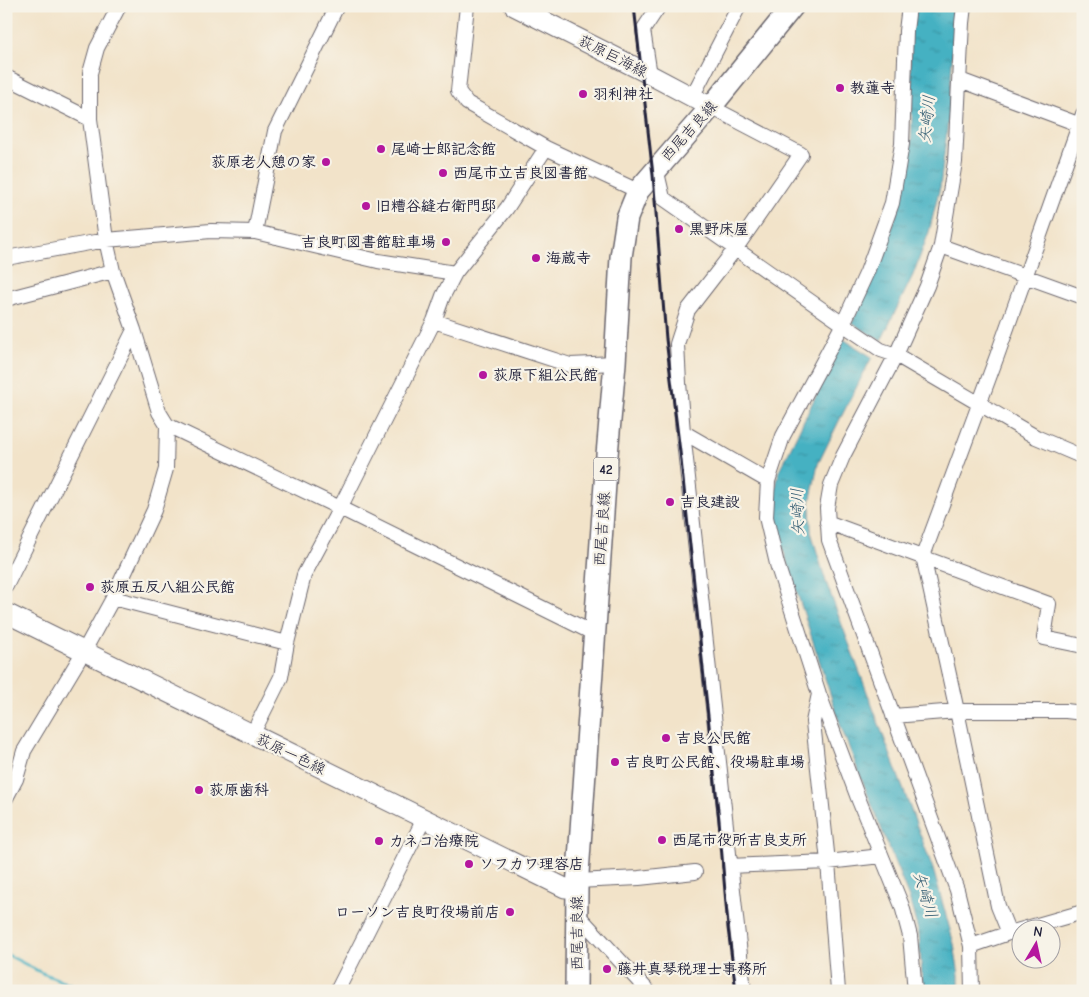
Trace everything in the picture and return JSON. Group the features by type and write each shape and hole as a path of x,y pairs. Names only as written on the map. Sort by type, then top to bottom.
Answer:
{"main road":[{"name":"荻原巨海線","path":"514,6 711,107"},
{"name":"西尾吉良線","path":"576,991 577,885 621,258 627,218 638,191 656,168 711,107 793,6"},
{"name":"荻原一色線","path":"6,613 565,888 577,885"}],"street":[{"path":"6,798 16,779 24,751 84,651 113,598 154,510 166,469 167,426 159,412 113,270 106,240 90,119 90,73 98,48 119,6"},
{"path":"256,232 275,131 337,6"},
{"path":"467,6 458,91 467,103 546,148 638,191"},
{"path":"650,75 642,30 659,6"},
{"path":"692,97 739,6"},
{"path":"909,6 905,41 902,144 892,203 846,327 783,436 768,481 766,517 777,564 819,694 902,906 910,936 915,991"},
{"path":"964,6 955,162 941,246 927,286 896,355 843,456 830,492 827,522 829,540 957,890 971,946 972,991"},
{"path":"6,77 90,119"},
{"path":"960,80 1081,118 1026,275 923,556 998,906 1009,933"},
{"path":"711,107 801,154 736,248 688,310 681,330 677,355 683,432 744,991"},
{"path":"252,734 282,678 304,575 340,508 434,321 443,296 455,273 507,208 546,148"},
{"path":"656,168 663,198 846,327 881,350 896,355 1036,437 1083,457"},
{"path":"6,258 106,240 211,230 256,232 378,261 455,273"},
{"path":"941,246 1083,296"},
{"path":"6,299 113,270"},
{"path":"434,321 570,365 615,363"},
{"path":"6,586 134,330"},
{"path":"167,426 340,508 595,634"},
{"path":"683,432 768,481"},
{"path":"827,522 1049,604 1044,638 1083,646"},
{"path":"113,598 288,643"},
{"path":"819,694 813,722 828,862 838,991"},
{"path":"893,716 957,711 1066,711 1083,713"},
{"path":"336,991 424,819"},
{"path":"729,866 828,862 881,856"},
{"path":"577,885 695,872"},
{"path":"971,946 1083,912"},
{"path":"576,913 648,991"}],"water":[{"name":"矢崎川","path":"916,6 955,6 949,115 940,187 929,232 913,275 881,341 852,323 889,235 897,212 908,166 912,130 910,32"},
{"name":"矢崎川","path":"843,339 872,357 818,464 810,503 811,532 826,582 933,869 954,944 959,975 959,991 923,991 919,934 909,898 842,730 776,523 774,496 779,472"}],"waterway":[{"path":"6,954 42,973 87,991"}],"railway":[{"path":"634,6 653,175 666,339 681,460 736,991"}],"place":[{"name":"教蓮寺","path":"840,88"},
{"name":"羽利神社","path":"583,94"},
{"name":"尾崎士郎記念館","path":"381,149"},
{"name":"荻原老人憩の家","path":"326,162"},
{"name":"西尾市立吉良図書館","path":"443,173"},
{"name":"旧糟谷縫右衛門邸","path":"366,206"},
{"name":"黒野床屋","path":"679,229"},
{"name":"吉良町図書館駐車場","path":"446,242"},
{"name":"海蔵寺","path":"536,258"},
{"name":"荻原下組公民館","path":"483,375"},
{"name":"吉良建設","path":"670,502"},
{"name":"荻原五反八組公民館","path":"90,587"},
{"name":"吉良公民館","path":"666,738"},
{"name":"吉良町公民館、役場駐車場","path":"615,762"},
{"name":"荻原歯科","path":"199,790"},
{"name":"西尾市役所吉良支所","path":"662,840"},
{"name":"カネコ治療院","path":"379,841"},
{"name":"ソフカワ理容店","path":"469,864"},
{"name":"ローソン吉良町役場前店","path":"510,912"},
{"name":"藤井真琴税理士事務所","path":"607,969"}]}
